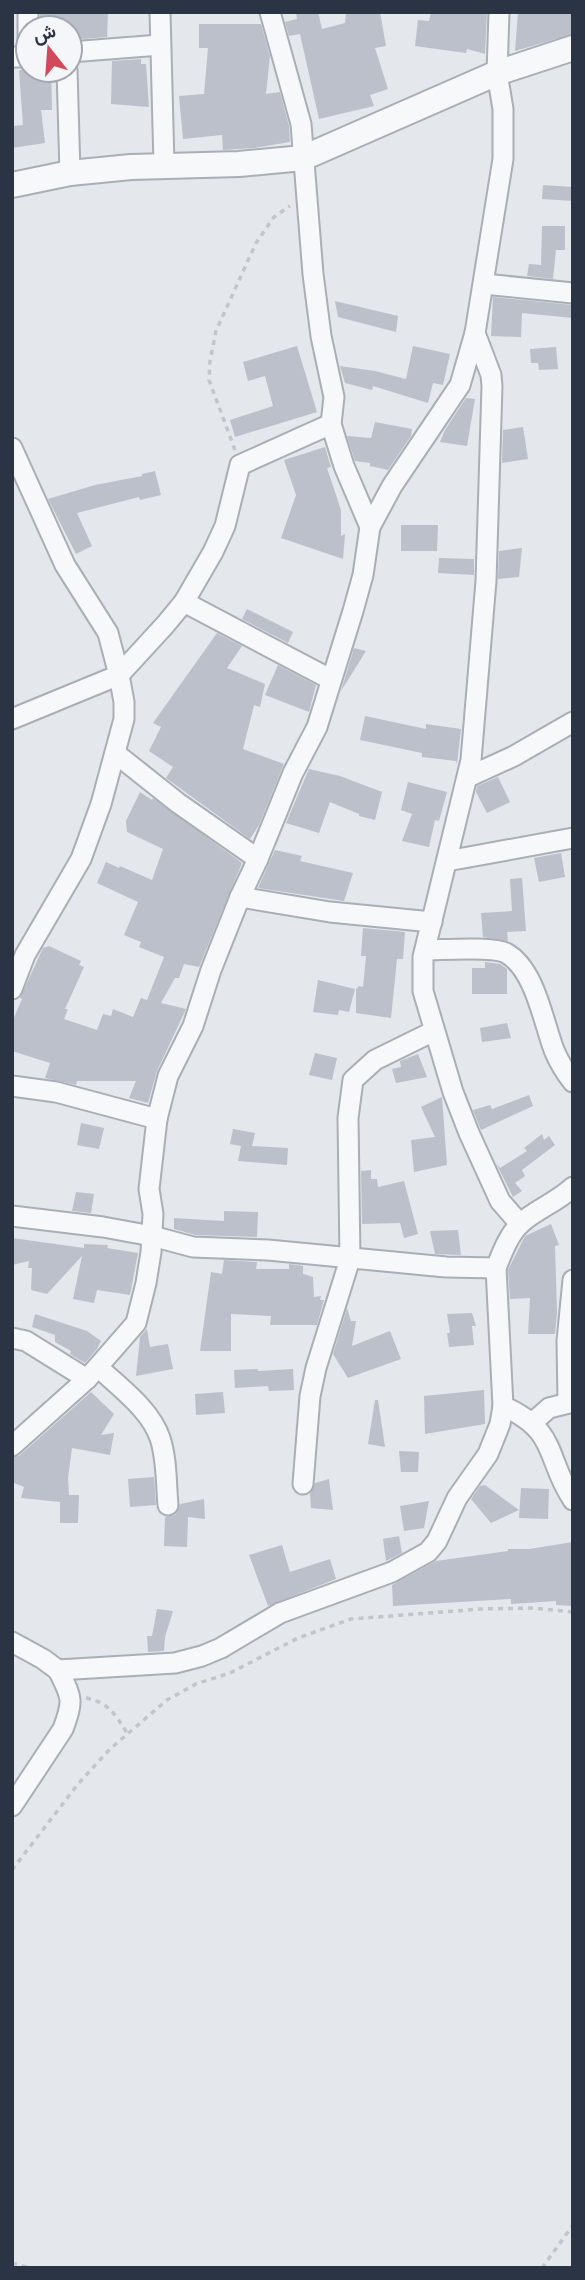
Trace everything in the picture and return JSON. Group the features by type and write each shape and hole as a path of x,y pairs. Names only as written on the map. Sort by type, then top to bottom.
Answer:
{"street":[{"path":"160,12 164,165"},
{"path":"270,12 301,124 316,299 334,397 331,424 344,466 370,527"},
{"path":"12,1446 93,1373 136,1324 146,1283 152,1236 149,1189 157,1119 168,1076 193,1026 211,970 240,897 293,773 317,727 363,575 370,527 392,486 460,385 475,333 503,159 503,109 497,73 499,12"},
{"path":"84,51 160,45"},
{"path":"12,186 70,173 303,158 497,73 573,48"},
{"path":"67,84 70,173"},
{"path":"484,284 573,293"},
{"path":"475,333 491,376 492,398 486,581 476,713 468,777 425,950 423,991 469,1133 500,1201 520,1224"},
{"path":"12,719 119,675 184,602 213,552 225,526 240,465 331,424"},
{"path":"12,448 65,565 108,633 124,702 124,719 115,753 81,859 25,955 12,989"},
{"path":"184,602 330,679"},
{"path":"468,777 514,756 573,722"},
{"path":"115,753 178,803 258,859"},
{"path":"447,861 573,838"},
{"path":"240,897 330,912 432,922"},
{"path":"425,950 493,950 506,953 530,982 561,1067 573,1082"},
{"path":"303,1484 310,1396 316,1367 350,1259 348,1118 353,1080 375,1060 434,1031"},
{"path":"12,1086 56,1092 157,1119"},
{"path":"58,1670 159,1664 202,1656 221,1648 280,1613 392,1572 428,1552 438,1541 457,1498 488,1454 500,1424 503,1406 496,1268 520,1224 554,1203 573,1187"},
{"path":"12,1216 103,1227 193,1247 268,1250 446,1267 496,1268"},
{"path":"532,1423 549,1408 570,1402 567,1341 573,1280"},
{"path":"12,1338 93,1373 139,1405 156,1427 161,1441 168,1505"},
{"path":"503,1406 532,1423 548,1444 573,1500"},
{"path":"12,1643 58,1670 71,1696 63,1729 12,1806"}],"path":[{"path":"240,465 209,380 209,361 216,331 266,226 283,210 307,196"},
{"path":"12,1870 78,1784 110,1749 183,1690 245,1667 298,1638 351,1619 481,1609 533,1608 573,1612"},
{"path":"71,1696 101,1701 115,1713 128,1733"},
{"path":"542,2268 573,2225"},
{"path":"12,2263 30,2268"}],"building":[{"path":"108,12 107,37 84,39 84,14 40,14"},
{"path":"296,12 318,12 322,29 345,23 346,12 380,12 386,46 375,48 388,89 370,95 374,106 319,119 300,34 289,36 285,22 297,19"},
{"path":"431,12 487,12 485,54 467,49 466,53 415,46 418,20 429,21"},
{"path":"518,12 573,12 573,34 515,51"},
{"path":"199,24 261,24 270,56 266,94 280,92 289,126 290,142 223,150 222,135 183,139 179,96 204,94 208,48 199,48"},
{"path":"141,59 141,64 146,64 149,107 111,104 112,61"},
{"path":"20,84 51,84 52,110 41,110 45,143 12,148 12,126 23,125"},
{"path":"543,185 573,187 573,201 542,199"},
{"path":"542,226 565,226 565,250 556,250 553,279 527,276 529,264 541,265"},
{"path":"493,297 573,305 573,318 522,313 521,337 491,336"},
{"path":"335,301 398,316 396,332 338,317"},
{"path":"297,346 317,412 235,437 230,420 273,406 265,376 248,381 243,362"},
{"path":"413,346 450,354 443,385 433,383 428,403 373,386 372,390 345,383 340,366 406,379"},
{"path":"556,347 558,369 539,370 538,363 531,363 530,349"},
{"path":"466,398 475,399 467,446 440,442 445,430"},
{"path":"375,422 412,429 411,436 388,470 355,461 347,436 371,438"},
{"path":"523,427 528,459 502,463 503,430"},
{"path":"325,447 331,467 327,468 341,510 341,536 345,534 343,559 281,538 296,495 284,460"},
{"path":"155,471 161,495 140,500 139,497 77,513 92,546 76,554 48,499"},
{"path":"401,525 438,525 437,551 401,551"},
{"path":"522,548 519,577 498,579 499,551"},
{"path":"439,558 474,559 474,575 438,573"},
{"path":"247,609 293,632 288,643 242,619"},
{"path":"217,633 242,646 227,668 265,684 260,707 254,705 243,749 284,764 259,825 250,839 166,778 173,767 149,751 161,727 153,723"},
{"path":"354,648 366,651 341,691"},
{"path":"278,665 316,685 309,712 265,695"},
{"path":"365,716 426,729 426,724 461,729 457,764 456,761 422,757 422,753 360,740"},
{"path":"309,769 340,776 382,792 375,820 359,816 330,802 319,833 286,823"},
{"path":"498,777 510,802 487,813 476,792 477,786"},
{"path":"408,782 447,792 439,821 435,820 429,847 402,841 412,814 401,810"},
{"path":"140,792 152,800 153,798 242,863 199,967 184,964 179,978 175,978 161,1003 186,1009 157,1071 148,1103 129,1098 136,1081 77,1081 76,1085 45,1078 50,1063 12,1051 12,1022 43,948 49,946 81,961 79,965 84,967 65,1009 68,1009 64,1019 97,1030 103,1014 111,1016 113,1009 133,1017 141,998 147,1000 164,957 139,947 141,942 124,935 138,902 97,883 106,862 152,880 163,849 127,832 126,821"},
{"path":"275,850 302,856 300,861 353,873 344,901 258,888"},
{"path":"561,853 565,877 539,882 534,858"},
{"path":"522,878 526,931 507,932 508,941 483,937 481,913 512,911 510,879"},
{"path":"363,928 405,932 403,959 397,959 391,1018 356,1013 356,989 363,987 366,956 361,956"},
{"path":"485,962 500,964 507,969 507,994 472,994 472,968 485,968"},
{"path":"318,980 355,989 349,1012 339,1010 338,1015 313,1012"},
{"path":"507,1023 511,1038 482,1042 480,1028"},
{"path":"315,1053 337,1058 332,1080 309,1075"},
{"path":"418,1054 427,1077 396,1083 392,1069 401,1067 400,1061"},
{"path":"529,1095 533,1106 481,1130 473,1110 490,1105 492,1109"},
{"path":"442,1097 447,1165 414,1172 411,1140 435,1137 421,1107"},
{"path":"81,1123 104,1128 99,1149 77,1145"},
{"path":"233,1129 255,1133 252,1146 288,1148 287,1165 238,1161 241,1146 230,1144"},
{"path":"542,1134 544,1140 549,1136 555,1145 522,1170 525,1176 515,1183 522,1191 513,1197 496,1163 500,1168 527,1151 524,1148"},
{"path":"371,1170 371,1179 377,1179 378,1187 404,1181 418,1234 404,1238 400,1223 362,1224 361,1171"},
{"path":"76,1192 94,1194 91,1213 72,1211"},
{"path":"224,1211 258,1212 257,1237 195,1235 174,1229 174,1218 224,1221"},
{"path":"551,1224 559,1245 555,1246 555,1334 528,1334 530,1298 510,1299 508,1270 525,1236"},
{"path":"458,1230 461,1255 435,1254 430,1231"},
{"path":"12,1238 84,1248 84,1244 108,1245 107,1248 138,1253 130,1295 97,1290 94,1303 73,1299 82,1256 47,1294 31,1290 32,1268 28,1268 29,1261 12,1265"},
{"path":"224,1260 257,1262 256,1269 289,1269 289,1264 303,1266 303,1274 313,1277 314,1297 321,1296 320,1300 324,1300 317,1325 270,1325 271,1316 231,1314 231,1351 200,1351 211,1272 222,1274"},
{"path":"347,1308 351,1321 356,1321 352,1346 390,1331 401,1359 348,1378 333,1354"},
{"path":"472,1313 476,1326 472,1326 474,1345 449,1347 447,1314"},
{"path":"35,1314 87,1331 101,1341 85,1363 55,1342 55,1335 32,1327"},
{"path":"147,1329 150,1347 168,1344 173,1369 136,1376 140,1337"},
{"path":"293,1369 294,1390 269,1391 268,1386 235,1388 234,1370"},
{"path":"484,1390 485,1424 425,1434 424,1396"},
{"path":"91,1392 114,1414 101,1435 114,1433 110,1455 72,1448 69,1495 79,1495 78,1523 60,1523 60,1502 21,1498 24,1487 12,1482 12,1458 20,1455"},
{"path":"223,1392 225,1413 196,1415 195,1394"},
{"path":"375,1400 378,1400 385,1447 368,1444"},
{"path":"399,1451 419,1452 418,1472 401,1472"},
{"path":"154,1477 156,1505 130,1507 128,1479"},
{"path":"329,1479 333,1510 311,1508 310,1494 315,1483"},
{"path":"485,1485 519,1510 491,1523 471,1499 480,1486"},
{"path":"521,1488 549,1489 548,1519 519,1518"},
{"path":"204,1499 205,1519 188,1517 187,1547 164,1546 165,1517 175,1515 180,1504"},
{"path":"429,1501 424,1528 404,1531 400,1506"},
{"path":"399,1536 402,1553 386,1561 383,1539"},
{"path":"573,1542 573,1606 556,1605 556,1601 511,1604 511,1599 393,1606 392,1585 436,1561"},
{"path":"282,1545 290,1572 330,1559 336,1579 268,1606 249,1555"},
{"path":"157,1609 173,1611 164,1651 148,1652 147,1636 152,1636"}]}
